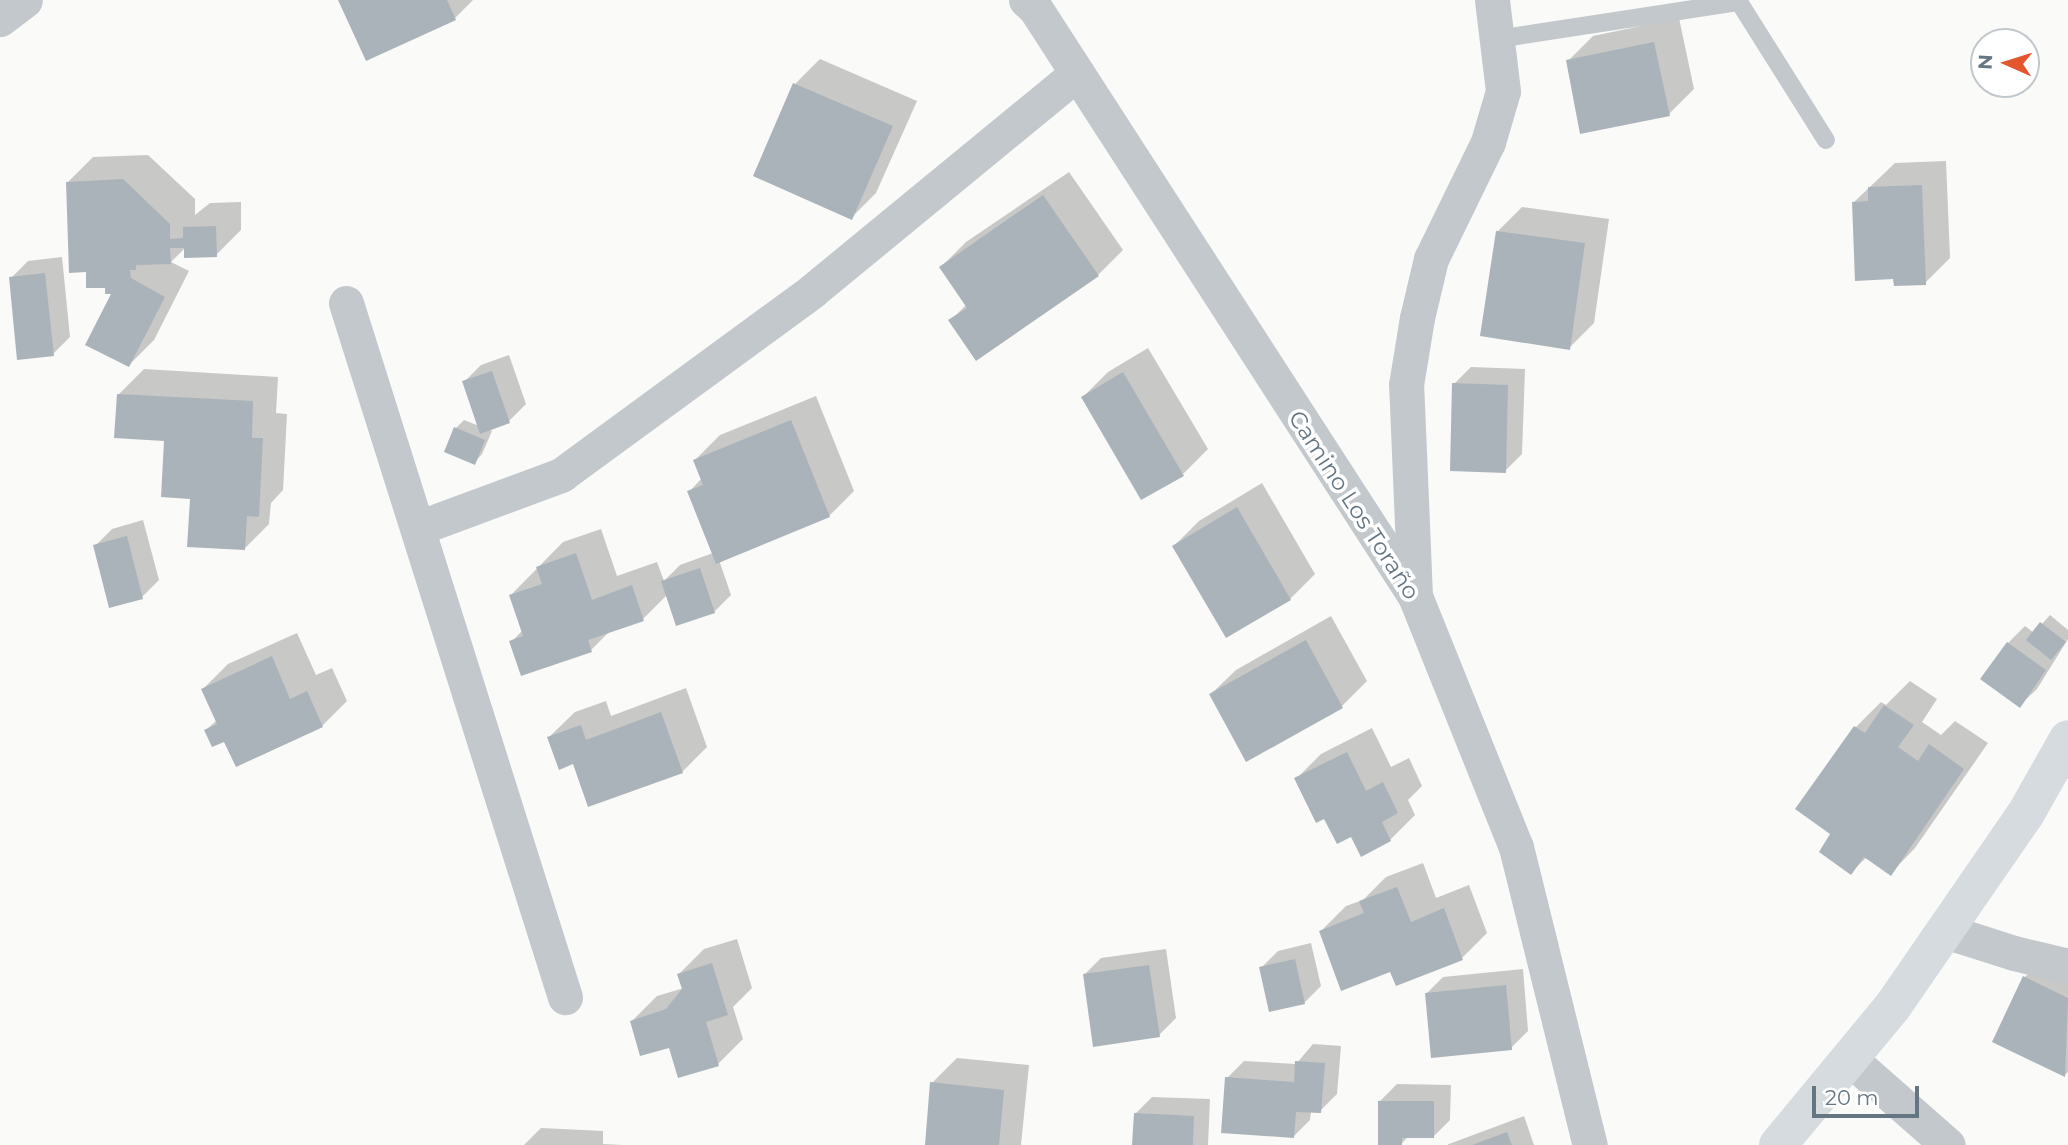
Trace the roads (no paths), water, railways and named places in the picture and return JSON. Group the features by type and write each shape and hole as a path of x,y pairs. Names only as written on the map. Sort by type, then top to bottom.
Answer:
{"street":[{"path":"0,19 25,0"},
{"name":"Camino Los Toraño","path":"1026,0 1035,8 1415,596 1516,847 1590,1145"},
{"path":"1415,596 1408,372 1431,259 1488,142 1503,91 1492,0"},
{"path":"418,528 561,475 812,291 1077,73"},
{"path":"346,303 565,997"},
{"path":"1778,1145 1894,1006 2025,815 2068,739"},
{"path":"1945,931 2014,953 2068,966"},
{"path":"1850,1059 1948,1145"}],"lane":[{"path":"1497,39 1739,2 1826,140"}]}
